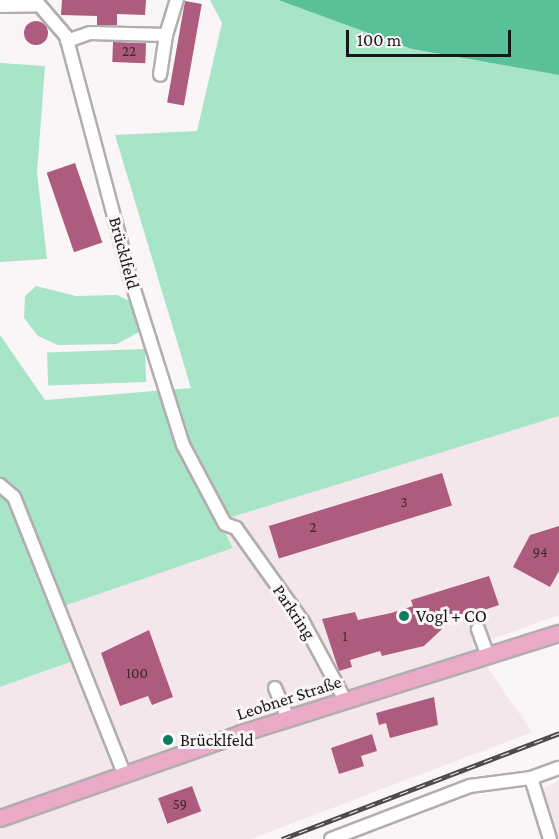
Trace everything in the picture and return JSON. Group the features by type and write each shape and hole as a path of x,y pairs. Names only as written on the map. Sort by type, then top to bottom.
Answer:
{"main road":[{"name":"Leobner Straße","path":"0,818 124,773 288,718 559,633"}],"street":[{"path":"160,75 166,35 177,0"},
{"name":"Brücklfeld","path":"0,6 37,2 67,41 183,445 225,524 236,528"},
{"path":"67,41 90,33 166,35"},
{"path":"0,485 14,497 124,773"},
{"name":"Parkring","path":"236,528 303,622 345,700"},
{"path":"478,629 488,656"},
{"path":"275,688 288,718"},
{"path":"331,839 470,786 531,778 559,768"},
{"path":"531,778 550,839"}],"shaded area":[{"path":"210,0 278,0 412,49 559,75 559,416 219,521 233,548 58,608 76,660 0,687 0,335 45,400 191,388 115,135 197,131 222,23"},
{"path":"278,0 559,0 559,75 412,49"},
{"path":"0,63 45,66 37,173 47,259 0,262"},
{"path":"36,286 76,296 117,295 130,301 139,332 117,344 58,345 38,336 24,318 25,296"},
{"path":"145,349 146,382 48,385 47,352"},
{"path":"559,416 559,615 473,646 532,732 251,839 0,839 0,687 76,660 58,608 233,548 219,521"},
{"path":"559,780 559,839 554,839 542,803 544,788"}],"building":[{"path":"62,0 146,0 145,15 117,14 117,25 97,25 97,16 61,15"},
{"path":"185,1 202,4 184,105 167,102"},
{"path":"36,21 45,24 48,33 45,42 36,45 27,42 24,33 27,24"},
{"path":"113,42 146,43 145,63 112,62"},
{"path":"75,163 102,242 74,252 47,173"},
{"path":"442,473 452,506 279,558 269,526"},
{"path":"559,526 559,571 550,587 513,567 530,535"},
{"name":"Vogl + CO","path":"489,576 499,605 454,620 435,610 442,629 424,646 382,656 380,651 350,660 352,667 339,671 322,619 355,612 358,620 391,613 413,606 411,600"},
{"path":"149,630 173,697 152,705 148,696 120,706 101,653"},
{"path":"434,697 438,725 390,738 386,723 379,725 376,713"},
{"path":"372,734 377,751 361,756 364,766 339,774 331,748"},
{"path":"192,786 201,811 167,824 158,798"}],"railway":[{"path":"282,839 559,733"}],"place":[{"name":"Vogl + CO","path":"404,616"},
{"name":"Brücklfeld","path":"168,740"}]}
